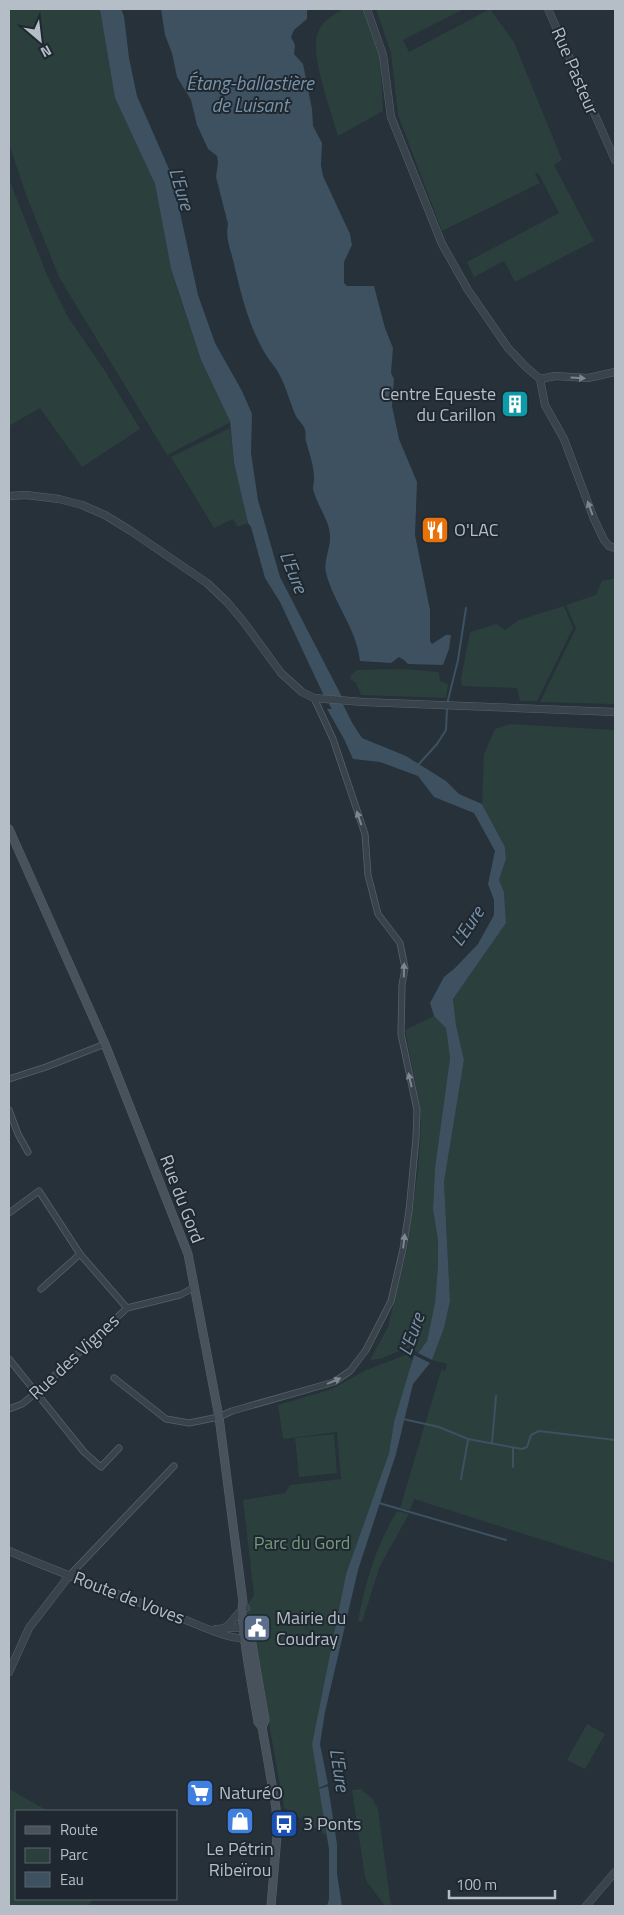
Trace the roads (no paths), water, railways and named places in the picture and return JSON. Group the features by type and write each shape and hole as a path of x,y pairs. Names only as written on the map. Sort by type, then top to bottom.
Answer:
{"main road":[{"name":"Rue du Gord","path":"9,830 105,1044 182,1237 195,1287 219,1417 258,1722 262,1727 276,1808 276,1836 270,1906"}],"street":[{"path":"367,9 383,54 391,117 442,244 468,290 508,348 540,379 546,405 564,439 594,520 604,540 609,546 615,548"},
{"name":"Rue Pasteur","path":"548,9 615,160"},
{"path":"540,379 555,376 588,378 615,372"},
{"path":"9,496 26,495 59,498 82,505 104,515 138,536 214,589 243,621 281,673 302,692 314,698 441,706 615,712"},
{"path":"114,1378 166,1420 189,1423 219,1417 232,1411 334,1382 342,1378 350,1371 366,1350 391,1300 403,1249 416,1138 417,1110 401,1034 402,985 405,968 400,943 378,914 368,875 365,834 333,739 314,698"},
{"path":"9,1079 105,1044"},
{"path":"9,1110 18,1134 28,1152"},
{"path":"9,1213 39,1191 80,1254 127,1308"},
{"path":"42,1289 80,1254"},
{"name":"Rue des Vignes","path":"9,1408 22,1404 37,1392 127,1308 180,1295 195,1287"},
{"path":"9,1359 84,1452 101,1467 119,1448"},
{"path":"9,1672 29,1628 69,1576 174,1466"},
{"name":"Route de Voves","path":"9,1551 210,1630 248,1633"},
{"path":"221,1629 228,1626 244,1607"},
{"path":"210,1630 221,1629 248,1633"},
{"path":"586,1906 615,1872"}],"water":[{"path":"100,9 121,9 124,16 129,58 137,96 172,176 198,295 215,343 242,391 252,414 251,453 258,500 280,577 342,697 324,696 280,602 265,578 251,527 248,523 234,463 230,421 201,360 171,269 155,184 115,98"},
{"name":"Étang-ballastière de Luisant","path":"161,9 307,9 307,19 294,30 291,37 295,45 294,54 303,64 312,109 313,126 322,143 321,165 323,176 350,234 352,245 344,262 344,283 347,286 374,286 385,328 393,348 391,373 394,379 392,406 399,439 417,482 415,535 430,610 430,641 432,644 446,635 451,635 449,649 443,665 408,664 399,657 391,663 360,661 355,638 334,595 325,569 330,535 313,489 313,468 305,431 296,416 281,377 266,356 249,319 228,240 228,224 216,177 217,156 208,149 197,125 191,100 177,77 172,53 165,35"},
{"path":"327,709 343,709 362,738 406,756 446,781 459,794 482,804 505,847 506,859 499,880 504,892 506,923 453,999 456,1025 464,1060 444,1182 450,1301 444,1328 432,1360 418,1353 427,1341 435,1303 438,1241 433,1209 435,1168 450,1058 446,1028 434,1016 430,1003 444,977 478,944 494,915 494,900 488,884 495,851 474,813 434,797 418,776 380,762 353,759"},
{"path":"414,1355 430,1363 413,1384 396,1454 358,1570 325,1712 320,1744 328,1784 319,1788 312,1744 346,1574 389,1453 394,1422"},
{"path":"328,1786 337,1844 337,1874 342,1906 327,1906 329,1899 329,1849 319,1789"}],"waterway":[{"path":"447,704 458,660 466,608"},
{"name":"L'Eure","path":"328,688 346,724"},
{"path":"419,764 437,744 446,730 447,708"},
{"path":"492,1443 496,1396"},
{"path":"403,1419 439,1427 468,1439 522,1449 527,1447 531,1435 539,1431 615,1440"},
{"path":"461,1479 468,1440"},
{"path":"513,1448 513,1467"},
{"path":"379,1503 506,1540"}],"place":[{"name":"Centre Equeste du Carillon","path":"515,404"},
{"name":"O'LAC","path":"435,530"},
{"name":"Mairie du Coudray","path":"257,1628"},
{"name":"NaturéO","path":"200,1793"},
{"name":"Le Pétrin Ribeïrou","path":"240,1821"},
{"name":"3 Ponts","path":"284,1824"}],"park label":[{"name":"Parc du Gord","path":"302,1543"}]}
